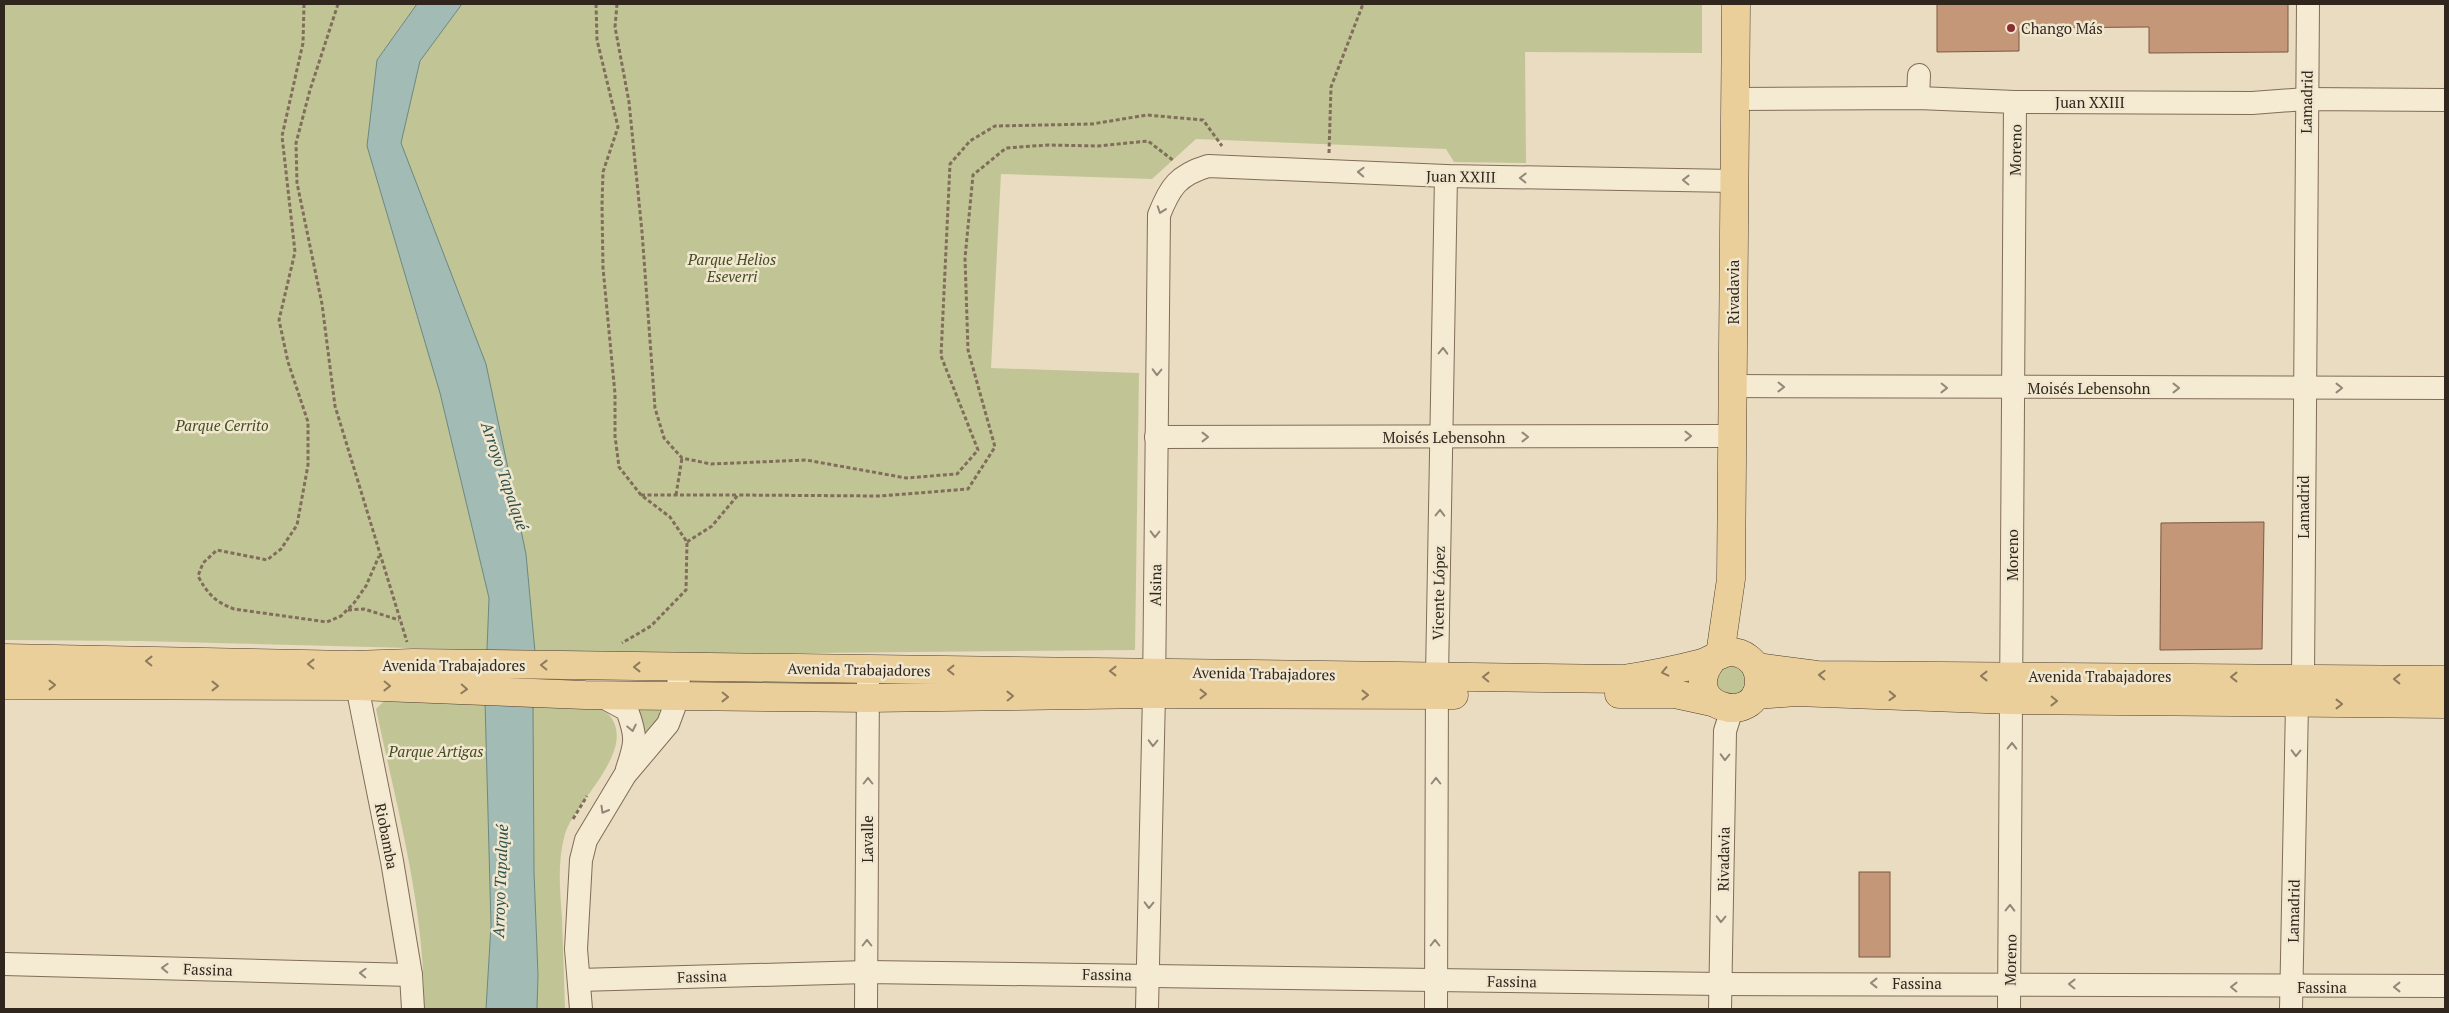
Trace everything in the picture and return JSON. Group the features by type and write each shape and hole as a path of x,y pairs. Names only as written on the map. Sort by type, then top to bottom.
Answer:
{"main road":[{"name":"Rivadavia","path":"1736,4 1731,579 1738,625 1752,662"},
{"name":"Rivadavia","path":"1716,657 1731,579"},
{"path":"1730,652 1740,654 1752,662 1759,676 1756,695 1742,707 1722,705 1703,685 1703,676 1716,657 1730,652"},
{"name":"Avenida Trabajadores","path":"1437,685 1623,679 1663,674 1716,657"},
{"name":"Avenida Trabajadores","path":"4,658 355,675"},
{"name":"Avenida Trabajadores","path":"1752,662 1817,675 2012,688 2297,704 2445,704"},
{"name":"Avenida Trabajadores","path":"412,665 593,695 868,698 1154,683"},
{"name":"Avenida Trabajadores","path":"4,685 355,675 412,665 681,667 868,670 1154,683 1437,685 1675,694 1722,705"},
{"name":"Avenida Trabajadores","path":"1756,695 1796,692 2012,688 2303,678 2445,680"}],"street":[{"name":"Lamadrid","path":"2291,998 2297,704 2303,678 2308,4"},
{"path":"1918,98 1919,74"},
{"name":"Juan XXIII","path":"1735,99 1918,98 2015,102 2252,96 2306,99 2445,100"},
{"name":"Moreno","path":"2009,1009 2015,102"},
{"name":"Juan XXIII","path":"1189,171 1208,166 1446,176 1734,181"},
{"name":"Alsina","path":"1147,1009 1154,683 1159,215 1169,190 1189,171"},
{"name":"Vicente López","path":"1436,1009 1437,685 1446,176"},
{"name":"Moisés Lebensohn","path":"1733,386 2012,389 2445,388"},
{"name":"Moisés Lebensohn","path":"1156,437 1732,436"},
{"path":"581,1009 576,949 581,860 586,840 625,775 668,724 674,708 681,667"},
{"name":"Lavalle","path":"866,1009 868,670"},
{"name":"Riobamba","path":"355,675 411,975 413,1009"},
{"path":"593,695 627,710 633,728 635,745 625,775"},
{"name":"Rivadavia","path":"1720,1009 1726,732 1722,705"},
{"name":"Fassina","path":"4,964 411,975"},
{"name":"Fassina","path":"579,980 867,972 1147,974 1720,984 2010,983 2291,998 2445,986"}],"path":[{"path":"304,4 303,43 282,136 295,252 278,320 288,362 308,422 308,465 297,525 282,549 266,560 217,550 203,563 198,576 207,593 220,604 234,609 327,622 341,616 366,586 379,556"},
{"path":"338,4 310,90 296,143 298,183 322,304 335,406 412,665"},
{"path":"596,4 597,40 618,127 603,172 602,205 603,268 615,394 614,436 619,467 642,495 670,518 687,542 686,590 651,626 619,645"},
{"path":"617,4 615,27 629,102 642,232 655,408 664,438 682,458 711,464 806,460 906,478 957,474 978,450 941,356 950,164 970,141 995,126 1092,124 1147,115 1203,120 1236,167"},
{"path":"1328,171 1331,87 1363,4"},
{"path":"642,495 880,496 968,489 995,447 968,350 965,258 974,175 1006,148 1048,145 1098,146 1148,141 1189,171"},
{"path":"676,495 682,458"},
{"path":"687,542 712,526 738,494"},
{"path":"347,610 364,608 399,620"}],"green space":[{"name":"Parque Cerrito","path":"4,4 417,4 377,60 440,393 489,598 487,650 139,641 4,640"},
{"name":"Parque Helios Eseverri","path":"462,4 1702,4 1702,53 1525,52 1526,163 1454,162 1446,149 1196,139 1152,179 1001,174 991,368 1139,373 1135,650 603,655 535,652 526,554 401,143 420,61"},
{"path":"1722,664 1745,667 1748,691 1725,699 1712,679"},
{"path":"687,680 849,682 849,686 687,684"},
{"name":"Parque Artigas","path":"389,696 485,701 491,925 486,1009 424,1009 420,933 415,896 401,821 376,709"},
{"path":"533,703 574,704 596,708 610,716 616,730 616,745 610,760 571,821 562,844 560,876 565,1009 537,1009"},
{"path":"638,705 658,706 659,711 658,721 644,742"}],"water":[{"name":"Arroyo Tapalqué","path":"417,4 462,4 420,61 401,143 486,364 526,554 535,652 533,703 537,1009 486,1009 491,925 485,701 489,598 440,393 367,146 377,60"}],"building":[{"name":"Chango Más","path":"1937,4 2288,4 2288,52 2149,53 2149,27 2019,28 2019,51 1937,52"},
{"path":"2264,522 2262,649 2160,650 2161,523"},
{"path":"1859,872 1890,872 1890,957 1859,957"}],"place":[{"name":"Chango Más","path":"2011,28"}]}
